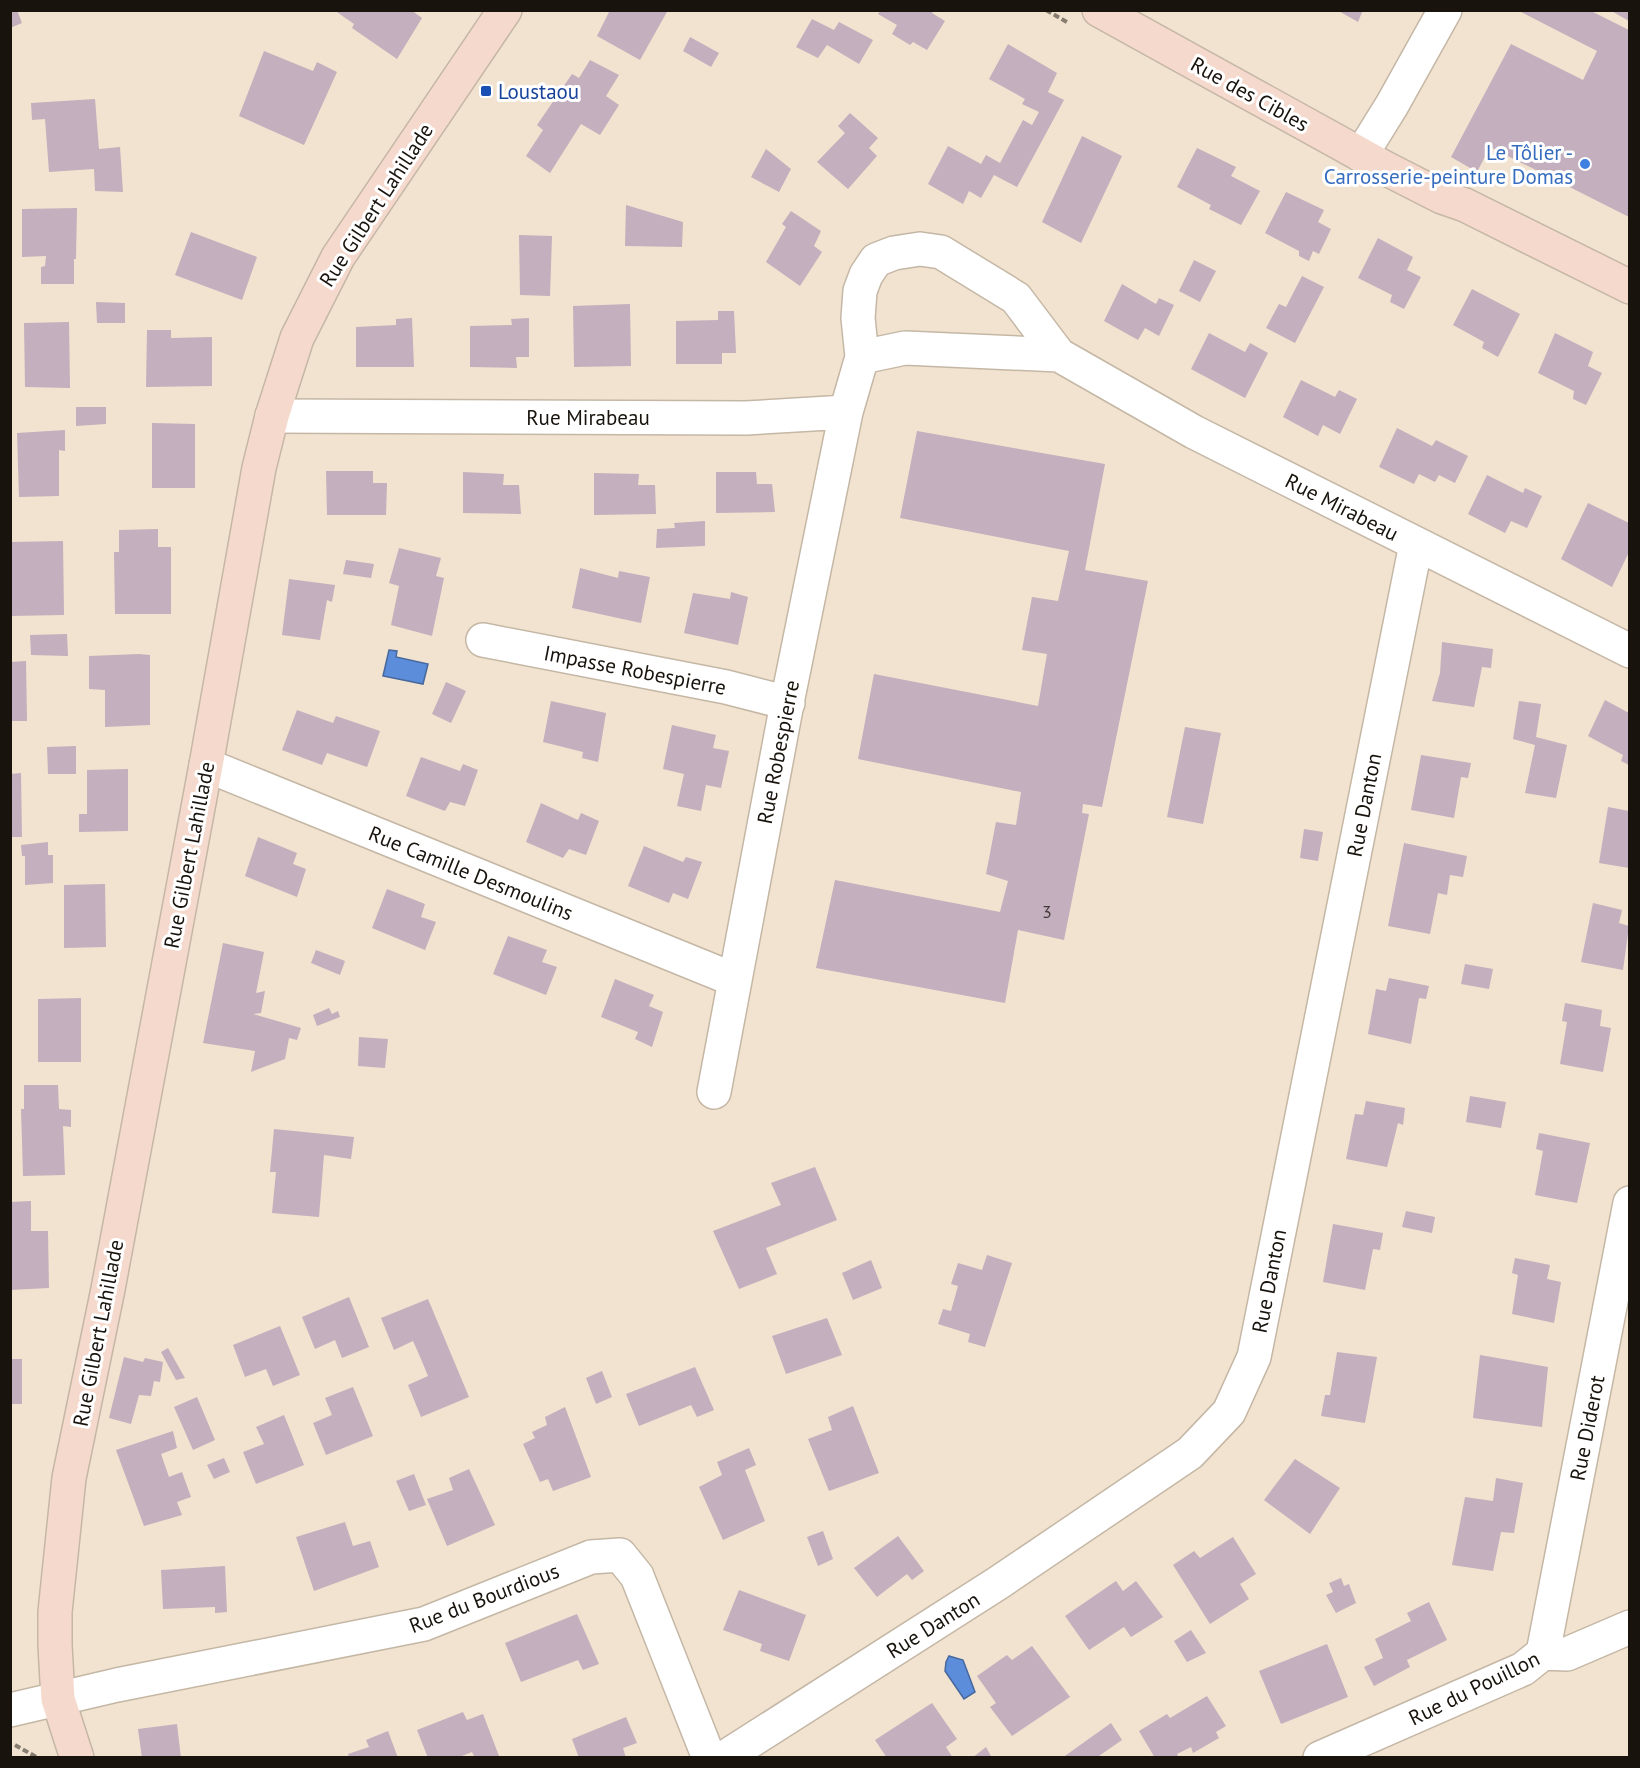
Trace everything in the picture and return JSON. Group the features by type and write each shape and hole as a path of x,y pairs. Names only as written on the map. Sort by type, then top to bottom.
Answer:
{"street":[{"name":"Rue Gilbert Lahillade","path":"77,1758 58,1699 54,1612 69,1478 108,1289 256,484 272,416 297,338 338,257 505,10"},
{"name":"Rue des Cibles","path":"1099,10 1361,155 1442,197 1465,205 1629,287"},
{"path":"1361,155 1445,10"},
{"name":"Rue Mirabeau","path":"272,416 746,418 846,412 862,357 858,318 860,291 866,276 876,260 894,253 920,249 941,252 1016,298 1059,355 1194,432 1629,651"},
{"name":"Rue Mirabeau","path":"862,357 905,348 1059,355"},
{"name":"Rue Robespierre","path":"714,1092 846,412"},
{"name":"Rue Danton","path":"724,1758 998,1583 1171,1466 1190,1452 1230,1413 1254,1357 1416,544"},
{"name":"Impasse Robespierre","path":"483,640 726,687 788,703"},
{"name":"Rue Camille Desmoulins","path":"206,765 735,980"},
{"name":"Rue Diderot","path":"1543,1653 1629,1203"},
{"name":"Rue du Bourdious","path":"58,1699 117,1685 424,1624 591,1557 620,1556 637,1576 709,1758"},
{"name":"Rue du Pouillon","path":"1320,1758 1523,1669 1543,1653 1567,1654 1629,1627"},
{"path":"10,1710 58,1699"}],"path":[{"path":"10,1743 38,1758"}],"water":[{"path":"389,650 397,651 396,657 428,664 423,684 383,676"},
{"path":"949,1656 963,1660 975,1692 964,1699 945,1671"}],"building":[{"path":"10,10 17,10 22,23 10,28"},
{"path":"334,10 411,10 422,18 397,59 352,28 354,24"},
{"path":"610,10 668,10 640,60 597,36"},
{"path":"881,10 934,10 932,13 945,21 927,50 913,42 910,45 892,34 897,25 878,14"},
{"path":"1337,10 1363,10 1358,22"},
{"path":"1517,10 1589,10 1629,30 1629,217 1490,147 1477,172 1451,157 1511,44 1583,80 1597,51"},
{"path":"1610,10 1629,10 1629,21 1620,16"},
{"path":"812,19 834,30 839,22 873,40 859,64 827,45 818,58 796,47"},
{"path":"690,37 719,53 711,67 683,51"},
{"path":"1008,44 1057,73 1048,92 1064,100 1017,187 994,175 981,198 969,191 963,204 928,184 948,146 981,164 986,155 1000,163 1023,120 1032,125 1039,112 1022,104 1025,99 989,79"},
{"path":"264,51 313,71 317,62 337,72 304,145 239,116"},
{"path":"590,60 619,75 606,96 619,105 600,135 581,124 550,173 526,156 543,130 537,125 572,74 579,78"},
{"path":"95,99 99,149 120,147 123,192 95,191 94,169 49,172 45,119 32,120 31,103"},
{"path":"850,113 878,138 869,148 877,156 848,189 817,162 845,133 838,126"},
{"path":"1082,136 1122,156 1081,243 1042,222"},
{"path":"1197,148 1236,167 1231,176 1260,191 1241,225 1209,209 1211,205 1177,187"},
{"path":"766,149 791,169 779,192 751,177"},
{"path":"1286,192 1324,210 1318,222 1331,229 1319,254 1313,251 1309,261 1299,256 1299,251 1265,233"},
{"path":"626,205 683,222 682,247 625,246"},
{"path":"77,208 74,284 41,284 41,267 45,266 46,256 22,257 22,209"},
{"path":"791,211 821,231 814,246 822,252 800,286 766,262 786,227 782,224"},
{"path":"191,232 257,257 242,300 175,275"},
{"path":"519,235 552,236 550,296 520,295"},
{"path":"1378,238 1413,257 1407,270 1421,277 1404,309 1390,302 1392,295 1358,278"},
{"path":"1194,260 1216,271 1200,302 1179,291"},
{"path":"1302,276 1324,287 1295,343 1266,328 1279,304 1286,307"},
{"path":"1122,284 1156,304 1159,298 1174,305 1159,336 1145,328 1138,340 1104,321"},
{"path":"1472,289 1520,314 1498,357 1482,348 1484,342 1453,325"},
{"path":"96,302 125,303 125,323 97,323"},
{"path":"630,304 631,366 574,367 573,306"},
{"path":"718,311 734,311 736,353 722,353 722,364 676,364 676,321 718,320"},
{"path":"412,318 414,367 356,367 356,327 396,325 396,319"},
{"path":"529,318 529,357 516,357 517,368 470,367 470,326 512,325 511,319"},
{"path":"69,322 70,388 25,387 24,323"},
{"path":"147,330 171,330 171,338 212,337 212,386 146,387"},
{"path":"1209,333 1245,352 1250,343 1268,353 1245,398 1191,369"},
{"path":"1555,333 1593,352 1588,366 1602,373 1586,405 1573,399 1574,391 1538,373"},
{"path":"1301,380 1335,397 1339,390 1357,399 1340,434 1323,425 1318,436 1283,417"},
{"path":"76,407 106,407 106,424 76,426"},
{"path":"152,423 195,424 195,488 152,488"},
{"path":"1397,428 1432,446 1436,440 1468,456 1455,483 1439,475 1435,482 1419,474 1414,484 1379,467"},
{"path":"65,430 65,451 59,450 59,496 19,497 17,433"},
{"path":"917,431 1105,464 1085,570 1148,581 1102,807 1083,804 1082,813 1089,814 1064,940 1018,930 1005,1003 816,968 835,880 1000,912 1008,881 986,874 996,822 1016,825 1021,792 858,759 874,674 1038,706 1047,654 1022,650 1032,597 1058,601 1069,551 900,518"},
{"path":"326,471 373,471 373,483 387,483 386,515 327,515"},
{"path":"463,472 504,474 503,485 519,485 521,514 463,513"},
{"path":"716,472 756,472 757,484 772,484 775,512 716,513"},
{"path":"594,473 639,474 638,485 655,485 656,514 594,515"},
{"path":"1487,475 1523,493 1525,488 1542,496 1527,528 1511,521 1505,533 1468,514"},
{"path":"1588,503 1629,523 1629,552 1612,587 1561,559"},
{"path":"705,521 705,546 656,548 657,529 675,528 674,523"},
{"path":"158,529 158,547 171,547 171,614 115,614 114,552 119,552 119,530"},
{"path":"63,541 64,615 10,616 10,542"},
{"path":"399,548 441,558 436,576 444,578 432,636 391,625 399,586 389,583"},
{"path":"346,560 374,564 371,578 343,574"},
{"path":"580,568 618,578 619,571 650,577 641,623 572,608"},
{"path":"289,579 335,585 332,602 327,600 320,640 282,635"},
{"path":"731,592 748,597 738,645 684,633 693,593 730,599"},
{"path":"67,634 68,656 31,655 30,635"},
{"path":"1442,642 1493,649 1491,668 1482,667 1474,707 1432,701 1440,673"},
{"path":"150,655 150,725 105,727 105,690 89,689 89,656"},
{"path":"26,661 27,721 10,721 10,662"},
{"path":"446,682 466,691 451,723 432,714"},
{"path":"1605,700 1629,713 1629,765 1621,761 1623,755 1588,736"},
{"path":"551,701 606,713 598,762 582,758 583,752 543,742"},
{"path":"1519,701 1541,704 1536,737 1567,745 1556,798 1525,793 1535,745 1513,739"},
{"path":"297,710 333,723 336,716 380,731 367,767 327,753 322,765 282,750"},
{"path":"672,725 716,735 713,748 729,751 721,788 706,785 701,811 677,806 684,774 663,769"},
{"path":"1185,727 1221,733 1203,824 1167,817"},
{"path":"76,746 76,774 48,774 47,747"},
{"path":"1421,755 1471,763 1468,778 1461,777 1454,818 1411,810"},
{"path":"421,757 460,771 463,764 478,770 465,806 450,802 445,811 406,796"},
{"path":"128,769 128,831 79,832 79,814 87,814 87,770"},
{"path":"21,773 22,837 10,837 10,774"},
{"path":"541,803 578,820 581,813 599,821 586,855 569,849 563,858 526,842"},
{"path":"1608,807 1629,811 1629,868 1599,863"},
{"path":"1304,829 1323,832 1318,861 1300,858"},
{"path":"258,837 297,853 293,864 306,869 297,897 245,876"},
{"path":"48,842 48,855 53,855 53,883 25,885 25,856 22,856 21,845"},
{"path":"1404,843 1467,856 1463,877 1450,875 1447,895 1438,893 1430,934 1388,926"},
{"path":"644,846 683,862 686,857 702,862 688,899 673,893 669,903 628,886"},
{"path":"105,884 106,947 64,948 64,885"},
{"path":"387,889 425,904 421,917 436,922 425,950 372,928"},
{"path":"1593,903 1622,910 1619,923 1629,926 1623,970 1581,962"},
{"path":"508,936 547,950 542,962 557,967 546,995 493,974"},
{"path":"223,943 264,952 256,993 265,991 261,1013 253,1014 301,1028 297,1040 289,1038 285,1059 251,1072 255,1051 203,1043"},
{"path":"316,950 345,961 340,975 311,963"},
{"path":"1465,964 1493,969 1489,989 1461,984"},
{"path":"1389,978 1429,986 1426,999 1419,998 1411,1044 1368,1034 1376,989 1386,991"},
{"path":"615,979 654,995 649,1006 663,1012 652,1047 635,1039 638,1032 601,1017"},
{"path":"81,998 81,1062 38,1062 38,999"},
{"path":"1565,1003 1602,1010 1600,1026 1611,1028 1603,1072 1560,1064 1567,1022 1562,1021"},
{"path":"329,1008 332,1014 338,1011 340,1017 317,1026 313,1015"},
{"path":"359,1037 388,1039 385,1068 358,1066"},
{"path":"24,1085 58,1085 59,1109 71,1110 71,1127 63,1126 65,1175 23,1176 21,1109 24,1109"},
{"path":"1470,1096 1506,1102 1501,1128 1466,1122"},
{"path":"1366,1101 1405,1108 1403,1125 1398,1123 1387,1167 1346,1159 1355,1114 1363,1115"},
{"path":"274,1129 354,1137 351,1159 324,1155 319,1217 272,1213 276,1172 270,1172"},
{"path":"1539,1133 1590,1143 1577,1203 1535,1195 1543,1151 1536,1149"},
{"path":"815,1167 837,1220 766,1248 777,1274 739,1289 713,1231 781,1205 771,1183"},
{"path":"31,1201 31,1231 48,1231 49,1288 10,1290 10,1202"},
{"path":"1406,1211 1435,1217 1432,1233 1402,1227"},
{"path":"1333,1224 1383,1233 1380,1250 1373,1249 1365,1290 1323,1282"},
{"path":"987,1255 1012,1263 985,1347 968,1342 970,1334 938,1324 943,1309 951,1311 958,1286 951,1284 958,1263 982,1270"},
{"path":"1515,1258 1550,1265 1547,1279 1561,1282 1554,1323 1512,1314 1518,1275 1512,1273"},
{"path":"871,1260 882,1288 853,1300 842,1273"},
{"path":"349,1297 369,1347 342,1358 335,1340 315,1349 302,1317"},
{"path":"428,1299 469,1397 421,1417 408,1385 428,1376 413,1341 394,1350 381,1318"},
{"path":"827,1318 842,1355 786,1374 772,1336"},
{"path":"280,1326 300,1375 273,1386 266,1369 245,1377 233,1345"},
{"path":"168,1348 185,1378 176,1380 161,1352"},
{"path":"1337,1352 1377,1357 1365,1423 1321,1416 1325,1395 1330,1395"},
{"path":"1480,1355 1548,1367 1542,1427 1473,1418"},
{"path":"124,1357 143,1362 145,1358 163,1362 160,1382 154,1381 151,1396 139,1395 131,1424 109,1418"},
{"path":"10,1359 22,1359 22,1404 10,1404"},
{"path":"695,1367 714,1410 697,1417 691,1405 639,1426 626,1394"},
{"path":"602,1371 612,1397 596,1404 586,1378"},
{"path":"353,1387 373,1436 326,1455 313,1423 332,1415 325,1398"},
{"path":"197,1397 215,1440 193,1450 174,1407"},
{"path":"853,1406 879,1473 829,1491 808,1439 832,1430 828,1417"},
{"path":"565,1407 591,1477 553,1491 548,1479 540,1482 523,1444 535,1438 532,1432 547,1425 545,1417"},
{"path":"284,1415 304,1465 256,1484 243,1452 264,1444 256,1427"},
{"path":"173,1431 177,1448 161,1454 169,1477 182,1472 191,1497 177,1502 182,1515 144,1526 116,1450"},
{"path":"749,1448 756,1465 745,1470 765,1521 723,1540 699,1487 722,1475 717,1462"},
{"path":"224,1458 230,1472 214,1479 207,1465"},
{"path":"1295,1459 1340,1488 1310,1534 1264,1500"},
{"path":"469,1469 495,1525 447,1546 427,1499 453,1490 449,1478"},
{"path":"414,1474 426,1505 409,1511 396,1481"},
{"path":"1496,1478 1523,1483 1514,1533 1501,1532 1493,1571 1452,1565 1465,1497 1493,1501"},
{"path":"345,1522 353,1546 370,1541 379,1567 314,1591 296,1537"},
{"path":"823,1531 833,1559 818,1566 807,1537"},
{"path":"898,1536 924,1571 912,1580 907,1574 877,1597 854,1568"},
{"path":"1233,1537 1256,1574 1240,1584 1249,1599 1210,1624 1173,1565 1194,1551 1200,1558"},
{"path":"225,1566 227,1612 215,1613 215,1607 163,1609 161,1570"},
{"path":"1341,1578 1344,1586 1349,1584 1356,1603 1336,1613 1326,1595 1333,1592 1329,1583"},
{"path":"1116,1581 1123,1591 1136,1581 1163,1617 1131,1637 1124,1627 1089,1650 1065,1616"},
{"path":"739,1590 806,1615 789,1661 760,1651 762,1644 723,1630"},
{"path":"1429,1602 1447,1640 1407,1660 1410,1667 1374,1686 1364,1667 1383,1658 1375,1639 1411,1621 1407,1613"},
{"path":"577,1614 599,1664 583,1670 578,1660 521,1682 505,1643"},
{"path":"1191,1630 1206,1653 1187,1662 1174,1641"},
{"path":"1327,1644 1348,1697 1281,1724 1259,1671"},
{"path":"1032,1646 1070,1697 1012,1736 990,1707 996,1703 977,1676 1007,1655 1012,1660"},
{"path":"1207,1696 1226,1726 1216,1732 1219,1738 1193,1753 1191,1747 1177,1754 1179,1758 1155,1758 1139,1731 1167,1714 1170,1718"},
{"path":"932,1703 957,1739 946,1747 953,1758 887,1758 875,1740"},
{"path":"463,1712 467,1720 483,1714 499,1756 475,1758 472,1752 457,1758 428,1758 417,1730"},
{"path":"626,1717 637,1743 623,1748 626,1758 579,1758 572,1739"},
{"path":"1111,1723 1122,1740 1096,1758 1062,1758"},
{"path":"177,1724 181,1758 142,1758 138,1729"},
{"path":"388,1731 398,1758 349,1758 348,1754 369,1747 366,1740"},
{"path":"986,1747 992,1758 972,1758"}],"place":[{"name":"Loustaou","path":"486,91"},
{"name":"Le Tôlier - Carrosserie-peinture Domas","path":"1585,164"}]}
